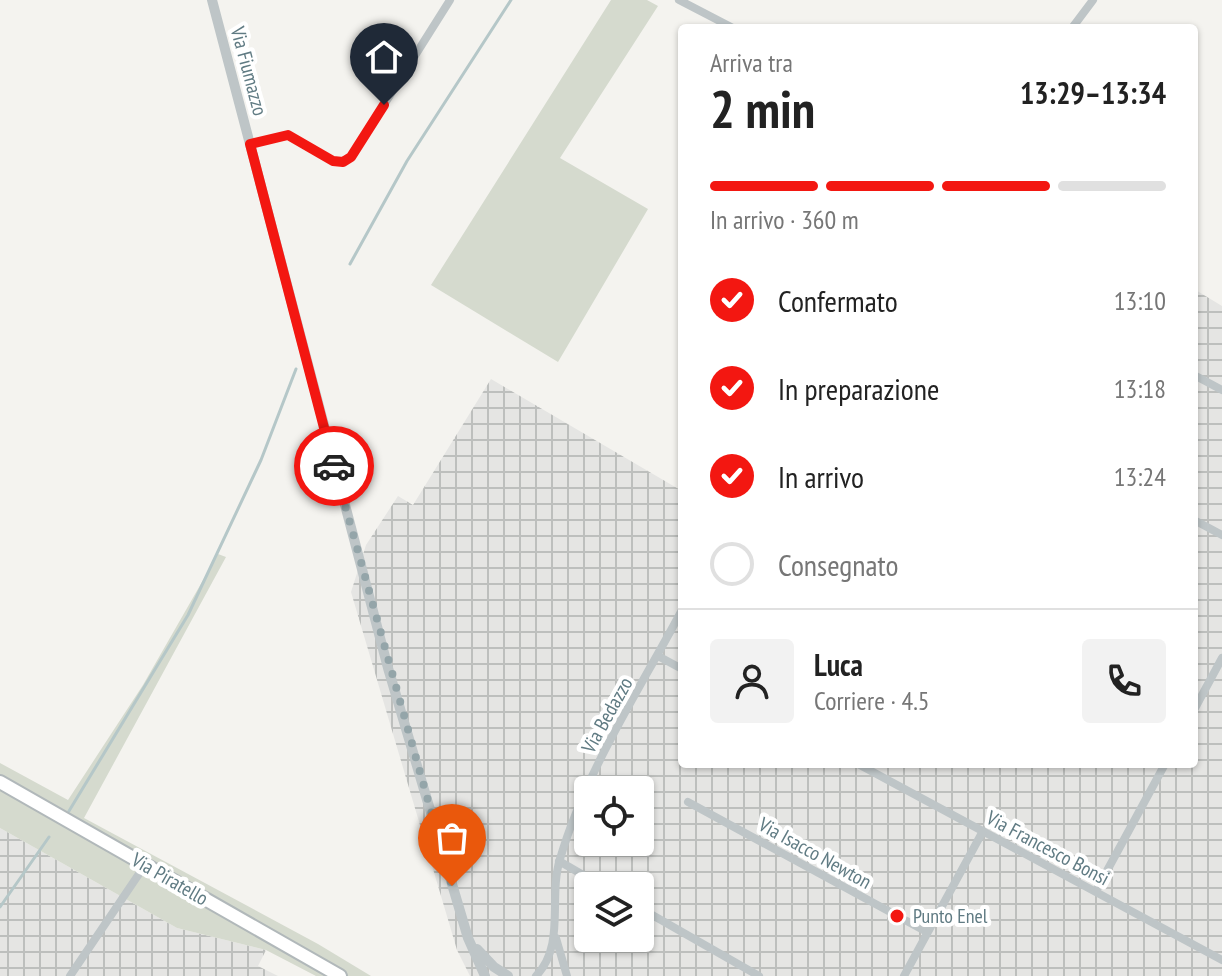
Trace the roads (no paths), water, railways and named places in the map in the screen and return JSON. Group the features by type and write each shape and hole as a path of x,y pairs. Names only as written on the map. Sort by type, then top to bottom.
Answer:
{"main road":[{"name":"Via Piratello","path":"0,782 340,976"}],"street":[{"name":"Via Fiumazzo","path":"212,0 388,668 468,938 485,976"},
{"path":"250,144 288,135 333,161 343,162 351,157 450,0"},
{"path":"679,0 725,24"},
{"path":"1075,24 1093,0"},
{"path":"1198,377 1222,390"},
{"path":"1198,522 1222,535"},
{"name":"Via Bedazzo","path":"536,976 548,961 554,932 553,891 559,861 597,765 678,618"},
{"path":"658,656 678,667"},
{"path":"1198,703 1222,658"},
{"name":"Via Francesco Bonsi","path":"865,768 1222,960"},
{"path":"1096,891 1163,768"},
{"name":"Via Isacco Newton","path":"688,802 927,932"},
{"path":"904,976 983,831"},
{"path":"559,861 578,872"},
{"path":"70,976 145,865"},
{"path":"654,916 759,976"},
{"name":"Via Bedazzo","path":"554,932 567,976"},
{"name":"Via Fiumazzo","path":"468,938 494,967 508,976"}],"waterway":[{"path":"350,264 407,161 511,0"},
{"path":"69,811 188,615 261,460 296,369"},
{"path":"0,907 49,837"}],"place":[{"name":"Punto Enel","path":"897,916"}]}
